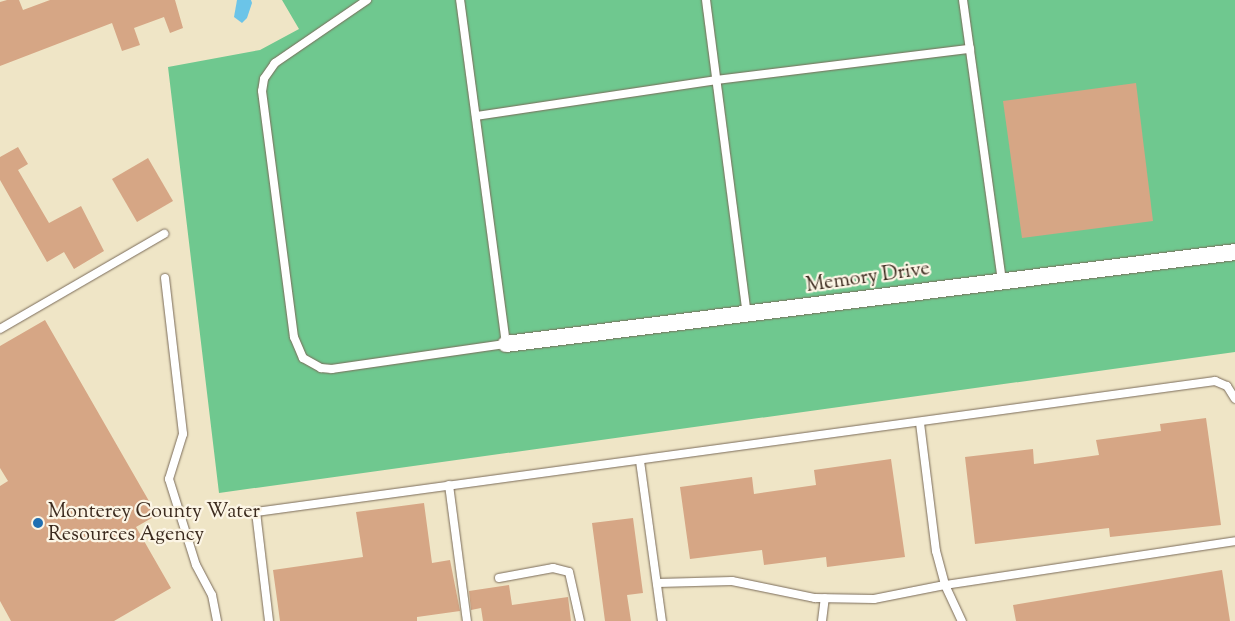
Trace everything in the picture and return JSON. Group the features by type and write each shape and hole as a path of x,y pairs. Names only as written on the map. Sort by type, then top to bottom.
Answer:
{"street":[{"name":"Memory Drive","path":"506,344 748,315 1235,252"}],"lane":[{"path":"367,0 275,63 264,79 262,91 296,348 312,365 332,369 506,344 460,1 469,0"},
{"path":"706,0 748,315"},
{"path":"963,0 1002,281"},
{"path":"476,116 716,80 970,49"},
{"path":"0,329 164,234"},
{"path":"165,278 183,434 169,479 196,565 212,595 217,621"},
{"path":"269,621 256,512 920,423 1215,381 1227,386 1235,399"},
{"path":"920,423 936,551 945,585 962,621"},
{"path":"640,461 662,621"},
{"path":"449,485 467,621"},
{"path":"658,583 732,581 825,598 874,599 945,585 1235,541"},
{"path":"498,578 553,568 569,572 580,621"},
{"path":"822,621 825,598"}],"green space":[{"path":"282,0 1235,0 1235,352 219,493 168,67 260,50 299,29"}],"water":[{"path":"237,0 251,0 252,3 247,18 242,23 234,17"}],"building":[{"path":"19,0 23,10 50,0 175,0 183,28 170,33 164,17 134,28 140,45 122,51 112,23 0,66 0,2"},
{"path":"1136,83 1153,221 1022,238 1003,101"},
{"path":"18,147 28,164 18,170 49,223 81,206 104,251 74,269 64,252 47,262 0,180 0,157"},
{"path":"148,158 173,201 137,222 112,179"},
{"path":"45,320 157,515 136,527 171,588 114,621 11,621 0,601 0,486 8,481 0,468 0,346"},
{"path":"1206,418 1221,525 1110,537 1109,528 975,544 965,457 1033,449 1034,464 1099,455 1096,440 1161,431 1160,424"},
{"path":"891,459 905,557 827,567 826,557 764,565 762,550 690,559 680,487 752,477 754,494 816,485 814,470"},
{"path":"424,503 432,563 450,560 460,611 417,617 417,621 280,621 273,570 363,557 356,512"},
{"path":"633,518 643,593 627,595 631,621 605,621 592,523"},
{"path":"1222,570 1230,621 1016,621 1013,605"},
{"path":"509,585 512,605 568,597 571,621 483,621 481,608 471,610 469,591"}],"place":[{"name":"Monterey County Water Resources Agency","path":"38,523"}]}
